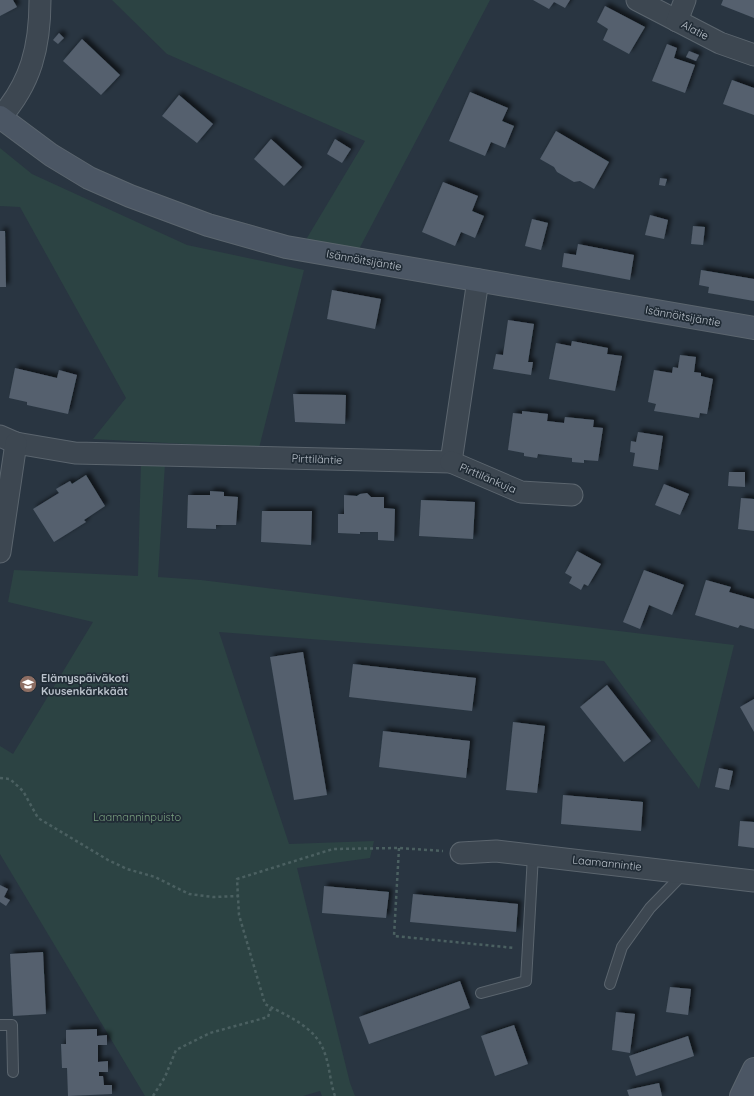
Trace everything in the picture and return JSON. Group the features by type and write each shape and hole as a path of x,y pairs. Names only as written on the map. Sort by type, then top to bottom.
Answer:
{"street":[{"path":"0,118 14,102 23,88 33,58 38,36 40,0"},
{"name":"Alatie","path":"637,0 720,43 754,55"},
{"path":"677,21 685,0"},
{"name":"Isännöitsijäntie","path":"0,118 51,155 89,178 130,196 208,225 286,247 754,328"},
{"path":"451,462 478,280"},
{"path":"0,552 8,439"},
{"name":"Pirttiläntie","path":"8,439 75,453 451,462"},
{"name":"Pirttilänkuja","path":"451,462 521,492 572,495"},
{"name":"Laamannintie","path":"461,853 496,850 754,881"},
{"path":"741,1096 754,1069"}],"lane":[{"path":"481,993 526,981 533,855"},
{"path":"610,984 622,947 650,908 685,872"},
{"path":"0,1025 12,1025 13,1072"}],"path":[{"path":"0,778 10,779 23,791 38,818 108,860 127,869 155,877 189,894 213,897 238,896"},
{"path":"399,848 394,936 528,950"},
{"path":"335,1096 325,1053 320,1041 310,1030 264,1004 239,915 238,879 333,849 399,848 461,853"},
{"path":"153,1096 165,1077 176,1050 210,1033 268,1017 271,1008"}],"green space":[{"path":"112,0 490,0 357,253 304,243 365,141 167,54"},
{"path":"0,148 32,174 187,245 304,270 259,448 93,439 126,398 20,207 0,206"},
{"name":"Laamanninpuisto","path":"141,462 165,463 158,577 201,580 734,645 699,789 604,661 219,632 289,844 374,841 370,858 297,868 350,1083 355,1096 322,1096 320,1091 303,1096 145,1096 0,854 0,746 13,754 93,622 8,602 14,570 138,576"}],"building":[{"path":"0,0 13,0 17,7 0,16"},
{"path":"533,0 570,0 565,8 554,2 549,9"},
{"path":"723,0 754,0 754,18 721,5"},
{"path":"605,6 645,27 629,54 603,40 608,29 597,22"},
{"path":"59,33 64,38 58,44 53,40"},
{"path":"82,39 120,75 101,95 63,61"},
{"path":"667,44 677,48 674,58 695,65 685,93 652,81"},
{"path":"689,51 699,55 696,61 686,57"},
{"path":"732,80 754,88 754,115 723,104"},
{"path":"470,92 508,108 502,121 514,126 505,148 491,142 485,156 449,141"},
{"path":"179,95 213,124 197,143 162,116"},
{"path":"556,131 609,162 594,189 580,181 574,182 557,172 554,167 540,159"},
{"path":"271,139 302,167 284,186 254,159"},
{"path":"335,139 351,149 342,163 327,154"},
{"path":"660,178 667,179 665,186 659,185"},
{"path":"443,182 478,196 472,211 484,216 475,238 461,232 455,246 422,232"},
{"path":"650,215 668,220 664,239 645,235"},
{"path":"532,219 548,223 541,250 525,246"},
{"path":"693,226 705,227 703,245 691,244"},
{"path":"0,231 5,231 6,287 0,287"},
{"path":"578,244 634,255 630,280 562,267 564,253 576,255"},
{"path":"701,270 754,279 754,301 708,293 709,287 699,285"},
{"path":"332,290 381,299 375,329 327,319"},
{"path":"508,320 534,324 528,362 533,362 531,375 493,369 496,354 503,355"},
{"path":"572,341 608,348 607,354 622,356 615,391 549,379 556,343 571,346"},
{"path":"680,355 696,357 694,372 701,373 701,376 713,379 707,414 700,413 699,418 654,411 656,404 648,402 654,370 672,373 673,367 678,368"},
{"path":"15,368 57,378 59,370 77,375 68,414 27,405 27,402 9,398"},
{"path":"293,394 346,395 345,424 295,422"},
{"path":"522,411 548,414 547,421 564,423 565,417 594,420 593,427 603,428 598,461 584,460 584,463 572,462 572,458 538,454 537,458 524,456 524,453 508,450 513,413 522,414"},
{"path":"638,432 663,436 658,470 633,466 635,453 630,452 631,441 636,442"},
{"path":"729,472 745,472 745,487 728,486"},
{"path":"86,475 105,506 84,520 86,522 54,542 33,509 59,493 56,489 70,481 72,484"},
{"path":"664,484 689,494 680,515 655,505"},
{"path":"210,491 224,492 224,496 238,497 236,525 216,525 216,529 187,528 188,495 210,495"},
{"path":"367,493 371,497 384,497 384,508 395,509 394,541 378,540 378,532 360,532 360,534 338,533 338,514 344,514 344,495 357,496"},
{"path":"741,498 754,499 754,531 738,529"},
{"path":"421,500 475,502 473,539 419,536"},
{"path":"262,511 312,511 311,545 261,542"},
{"path":"577,551 601,564 588,586 584,584 581,590 569,583 572,577 565,573"},
{"path":"644,570 684,585 672,615 649,605 640,629 623,622"},
{"path":"706,580 731,587 729,592 754,599 754,629 740,625 738,628 695,615"},
{"path":"303,652 327,795 294,800 270,657"},
{"path":"353,664 476,678 472,711 349,697"},
{"path":"607,685 651,741 624,762 580,707"},
{"path":"754,699 754,732 740,707"},
{"path":"513,722 545,726 537,793 506,790"},
{"path":"383,731 470,741 466,778 379,767"},
{"path":"719,768 733,771 729,790 715,787"},
{"path":"563,795 643,802 641,831 561,824"},
{"path":"740,821 754,822 754,848 738,846"},
{"path":"0,885 8,889 4,897 10,900 6,906 0,902"},
{"path":"324,886 389,892 386,918 322,913"},
{"path":"413,894 518,904 516,932 410,922"},
{"path":"43,952 46,1014 13,1016 10,954"},
{"path":"460,981 470,1008 369,1044 359,1017"},
{"path":"670,987 691,989 688,1015 666,1012"},
{"path":"616,1012 635,1014 630,1053 612,1050"},
{"path":"514,1025 528,1064 495,1076 481,1036"},
{"path":"97,1029 97,1036 107,1035 107,1045 98,1045 98,1062 108,1061 108,1072 99,1072 99,1076 103,1076 104,1085 112,1085 112,1094 68,1096 67,1068 62,1068 61,1044 66,1044 66,1030"},
{"path":"688,1036 694,1056 636,1076 629,1056"},
{"path":"659,1083 662,1096 629,1096 627,1090"}],"place":[{"name":"Elämyspäiväkoti Kuusenkärkkäät","path":"28,684"}]}
